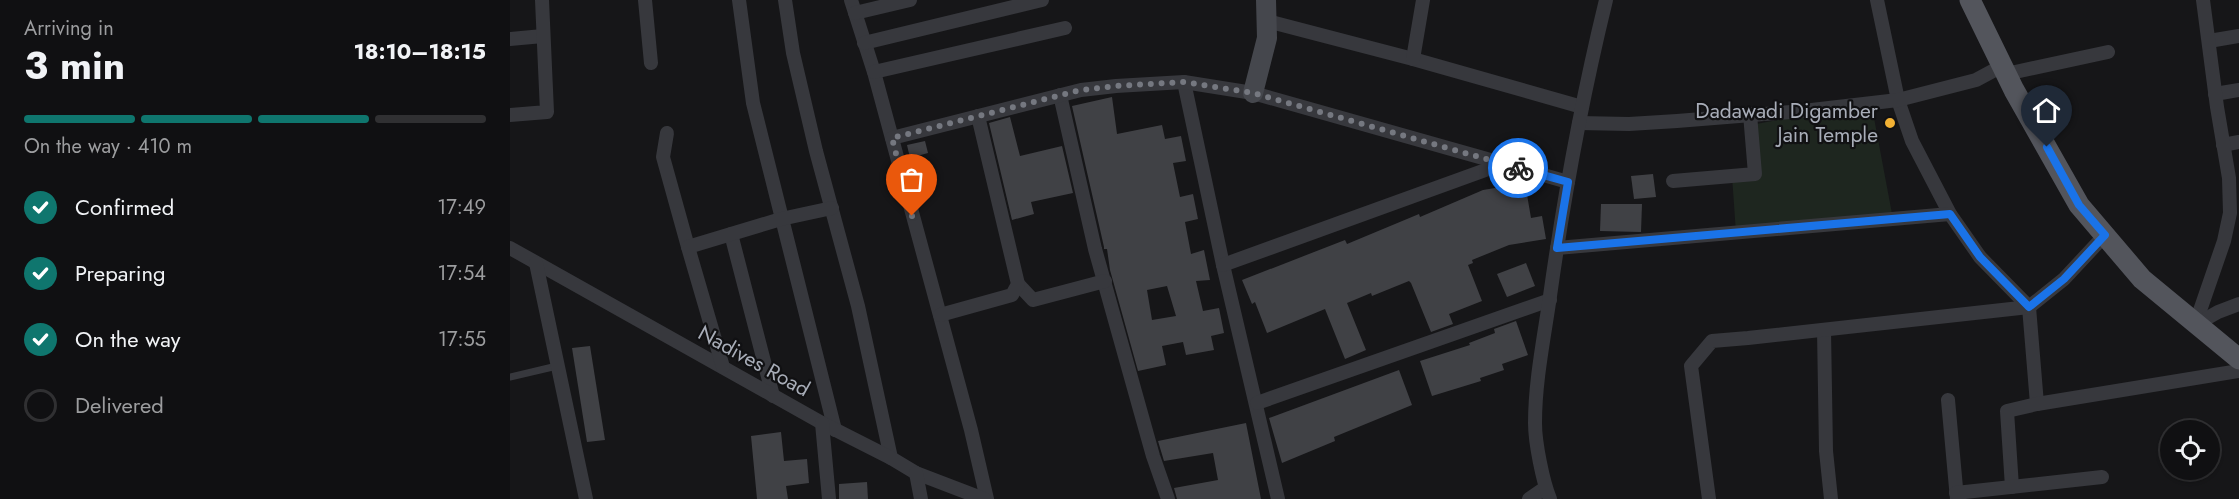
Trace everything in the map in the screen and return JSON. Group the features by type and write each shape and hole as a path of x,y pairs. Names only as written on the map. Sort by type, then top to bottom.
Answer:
{"main road":[{"path":"1253,93 1267,38 1266,0"},
{"path":"1970,0 2004,70 2079,205 2142,279 2239,359"}],"street":[{"path":"510,115 547,112 542,0"},
{"path":"645,0 651,63"},
{"path":"739,0 753,103 828,427 829,499"},
{"path":"785,0 796,64 816,151 858,306 891,458"},
{"path":"909,0 853,7 874,72 940,315 986,499"},
{"path":"864,43 1042,0"},
{"path":"1413,59 1423,0"},
{"path":"1529,499 1548,493 1535,424 1557,248 1568,182 1606,0"},
{"path":"1877,0 1898,100 1912,141 1950,214 1980,257 2029,307 2037,404"},
{"path":"2195,325 2224,241 2230,213 2229,178 2203,0"},
{"path":"1267,21 1582,107"},
{"path":"874,72 1065,28"},
{"path":"510,39 543,36"},
{"path":"2209,41 2239,36"},
{"path":"1579,123 1629,124 1898,100 1976,80 2004,70 2108,52"},
{"path":"1184,82 1223,265 1278,499"},
{"path":"892,138 1060,95 1116,86 1184,82 1253,93 1568,182"},
{"path":"2215,94 2239,90"},
{"path":"1060,95 1105,281 1167,499"},
{"path":"1673,181 1755,174 1750,114"},
{"path":"978,116 1018,284 1033,300 1105,281"},
{"path":"667,133 663,157 723,368"},
{"path":"2223,145 2239,141"},
{"path":"1223,265 1502,164"},
{"path":"688,248 781,219 832,208"},
{"path":"1557,248 1950,214"},
{"path":"731,234 773,396"},
{"path":"1709,499 1691,366 1712,340 2029,307 2064,279 2105,235"},
{"name":"Nadives Road","path":"510,248 828,427 916,473 986,499"},
{"path":"536,263 585,499"},
{"path":"940,315 1012,295 1018,284"},
{"path":"1257,403 1550,300"},
{"path":"2195,325 2218,312 2239,304"},
{"path":"1824,330 1826,451 1830,499"},
{"path":"2012,487 2007,411 2037,404 2239,371"},
{"path":"1948,400 1957,496 2102,477"},
{"path":"916,473 921,499"}],"lane":[{"path":"510,377 557,366"}],"shaded area":[{"path":"1871,102 1893,219 1736,233 1732,176 1755,174 1751,125"}],"building":[{"path":"1112,97 1117,134 1162,125 1165,139 1181,136 1186,161 1173,163 1180,197 1193,194 1198,219 1185,222 1191,254 1204,250 1210,280 1196,281 1203,311 1219,308 1224,333 1211,336 1214,350 1186,355 1183,342 1162,346 1166,365 1138,371 1110,270 1107,249 1104,249 1072,106","holes":["1167,286 1176,316 1152,320 1147,290"]},
{"path":"1010,117 1020,156 1062,146 1073,193 1031,202 1034,214 1012,220 989,123"},
{"path":"925,141 928,153 910,158 907,145"},
{"path":"1653,174 1656,197 1634,199 1631,176"},
{"path":"1525,183 1531,218 1542,216 1546,239 1509,245 1472,260 1473,263 1468,265 1482,301 1449,314 1453,324 1431,332 1409,281 1347,303 1366,350 1345,359 1325,309 1267,333 1255,302 1252,304 1242,280 1345,240 1347,244 1419,214 1420,217 1483,190"},
{"path":"1601,204 1642,204 1641,232 1600,231"},
{"path":"1526,263 1535,286 1507,297 1497,274"},
{"path":"1516,321 1528,355 1502,364 1504,370 1480,378 1481,381 1432,396 1420,361 1470,345 1469,343 1495,333 1494,329"},
{"path":"590,346 605,440 587,442 572,348"},
{"path":"1399,370 1412,405 1334,437 1335,441 1282,463 1269,418"},
{"path":"1246,423 1261,499 1177,499 1174,488 1218,480 1213,453 1164,461 1158,441"},
{"path":"781,432 784,461 807,459 809,483 786,486 788,499 757,499 751,436"},
{"path":"867,482 868,499 839,499 839,484"}],"way so far":[{"path":"912,216 892,138 1081,90 1116,86 1184,82 1253,93 1518,168"}],"place":[{"name":"Dadawadi Digamber Jain Temple","path":"1890,123"}],"route":[{"path":"1518,168 1568,182 1557,248 1950,214 1980,257 2029,307 2064,279 2105,235 2079,205 2047,147"}]}
